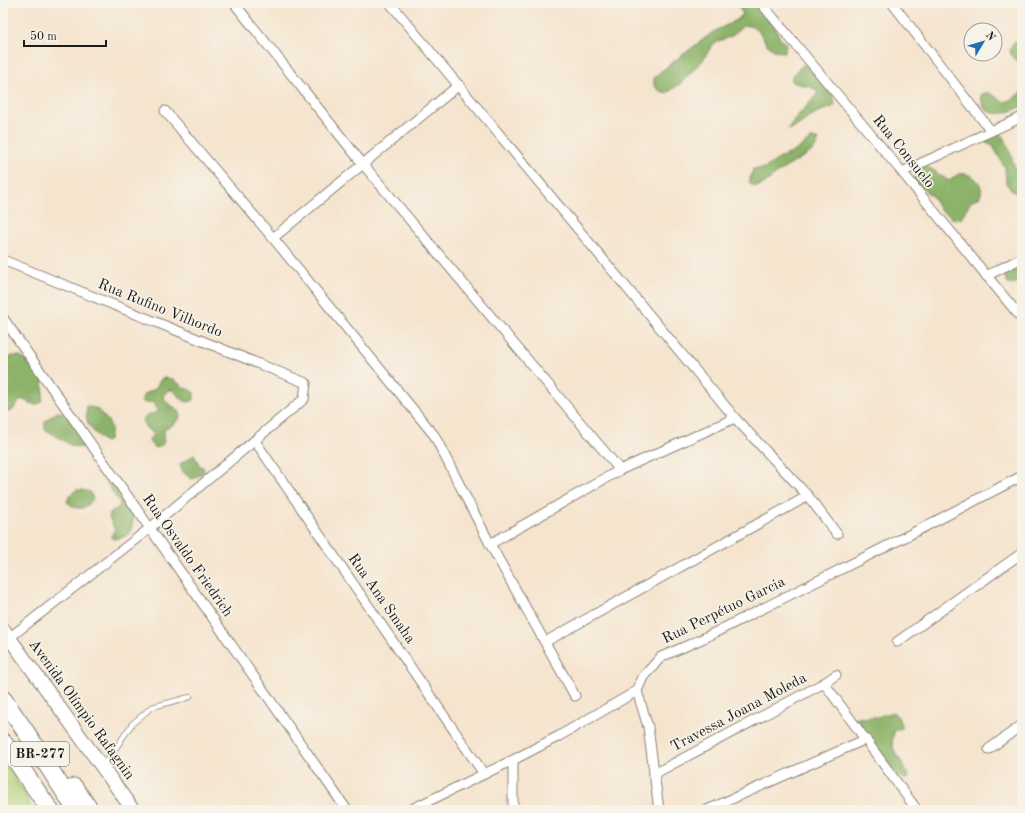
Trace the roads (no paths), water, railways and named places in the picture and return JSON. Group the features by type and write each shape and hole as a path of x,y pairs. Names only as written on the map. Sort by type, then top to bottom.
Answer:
{"highway":[{"name":"BR-277","path":"3,699 76,810"},
{"path":"26,732 62,770 90,810"},
{"name":"BR-277","path":"3,742 50,810"},
{"path":"13,757 39,810"}],"street":[{"path":"234,3 362,163 620,470"},
{"path":"390,3 735,418 808,496 837,534"},
{"name":"Rua Consuelo","path":"761,3 1022,319"},
{"path":"892,3 991,131"},
{"path":"273,238 362,163 459,85"},
{"path":"166,111 273,238 434,435 490,544 575,696"},
{"path":"902,172 1022,117"},
{"path":"986,276 1022,258"},
{"name":"Rua Rufino Vilhordo","path":"3,260 306,383 304,399 255,441"},
{"name":"Rua Osvaldo Friedrich","path":"3,318 348,810"},
{"path":"490,544 620,470 735,418"},
{"path":"6,633 150,528 255,441"},
{"name":"Rua Ana Smaha","path":"255,441 484,774"},
{"name":"Rua Perpétuo Garcia","path":"637,691 643,677 661,657 709,636 916,532 1022,476"},
{"path":"545,642 808,496"},
{"path":"897,642 1022,553"},
{"name":"Avenida Olímpio Rafagnin","path":"6,633 102,769 133,810"},
{"name":"Travessa Joana Moleda","path":"654,774 824,683 836,675"},
{"path":"824,683 917,810"},
{"path":"410,810 559,736 637,691 648,727 658,810"},
{"path":"990,749 1022,725"},
{"path":"707,810 866,739"},
{"path":"513,760 513,810"}],"lane":[{"path":"102,769 132,724 152,707 190,697"}]}
